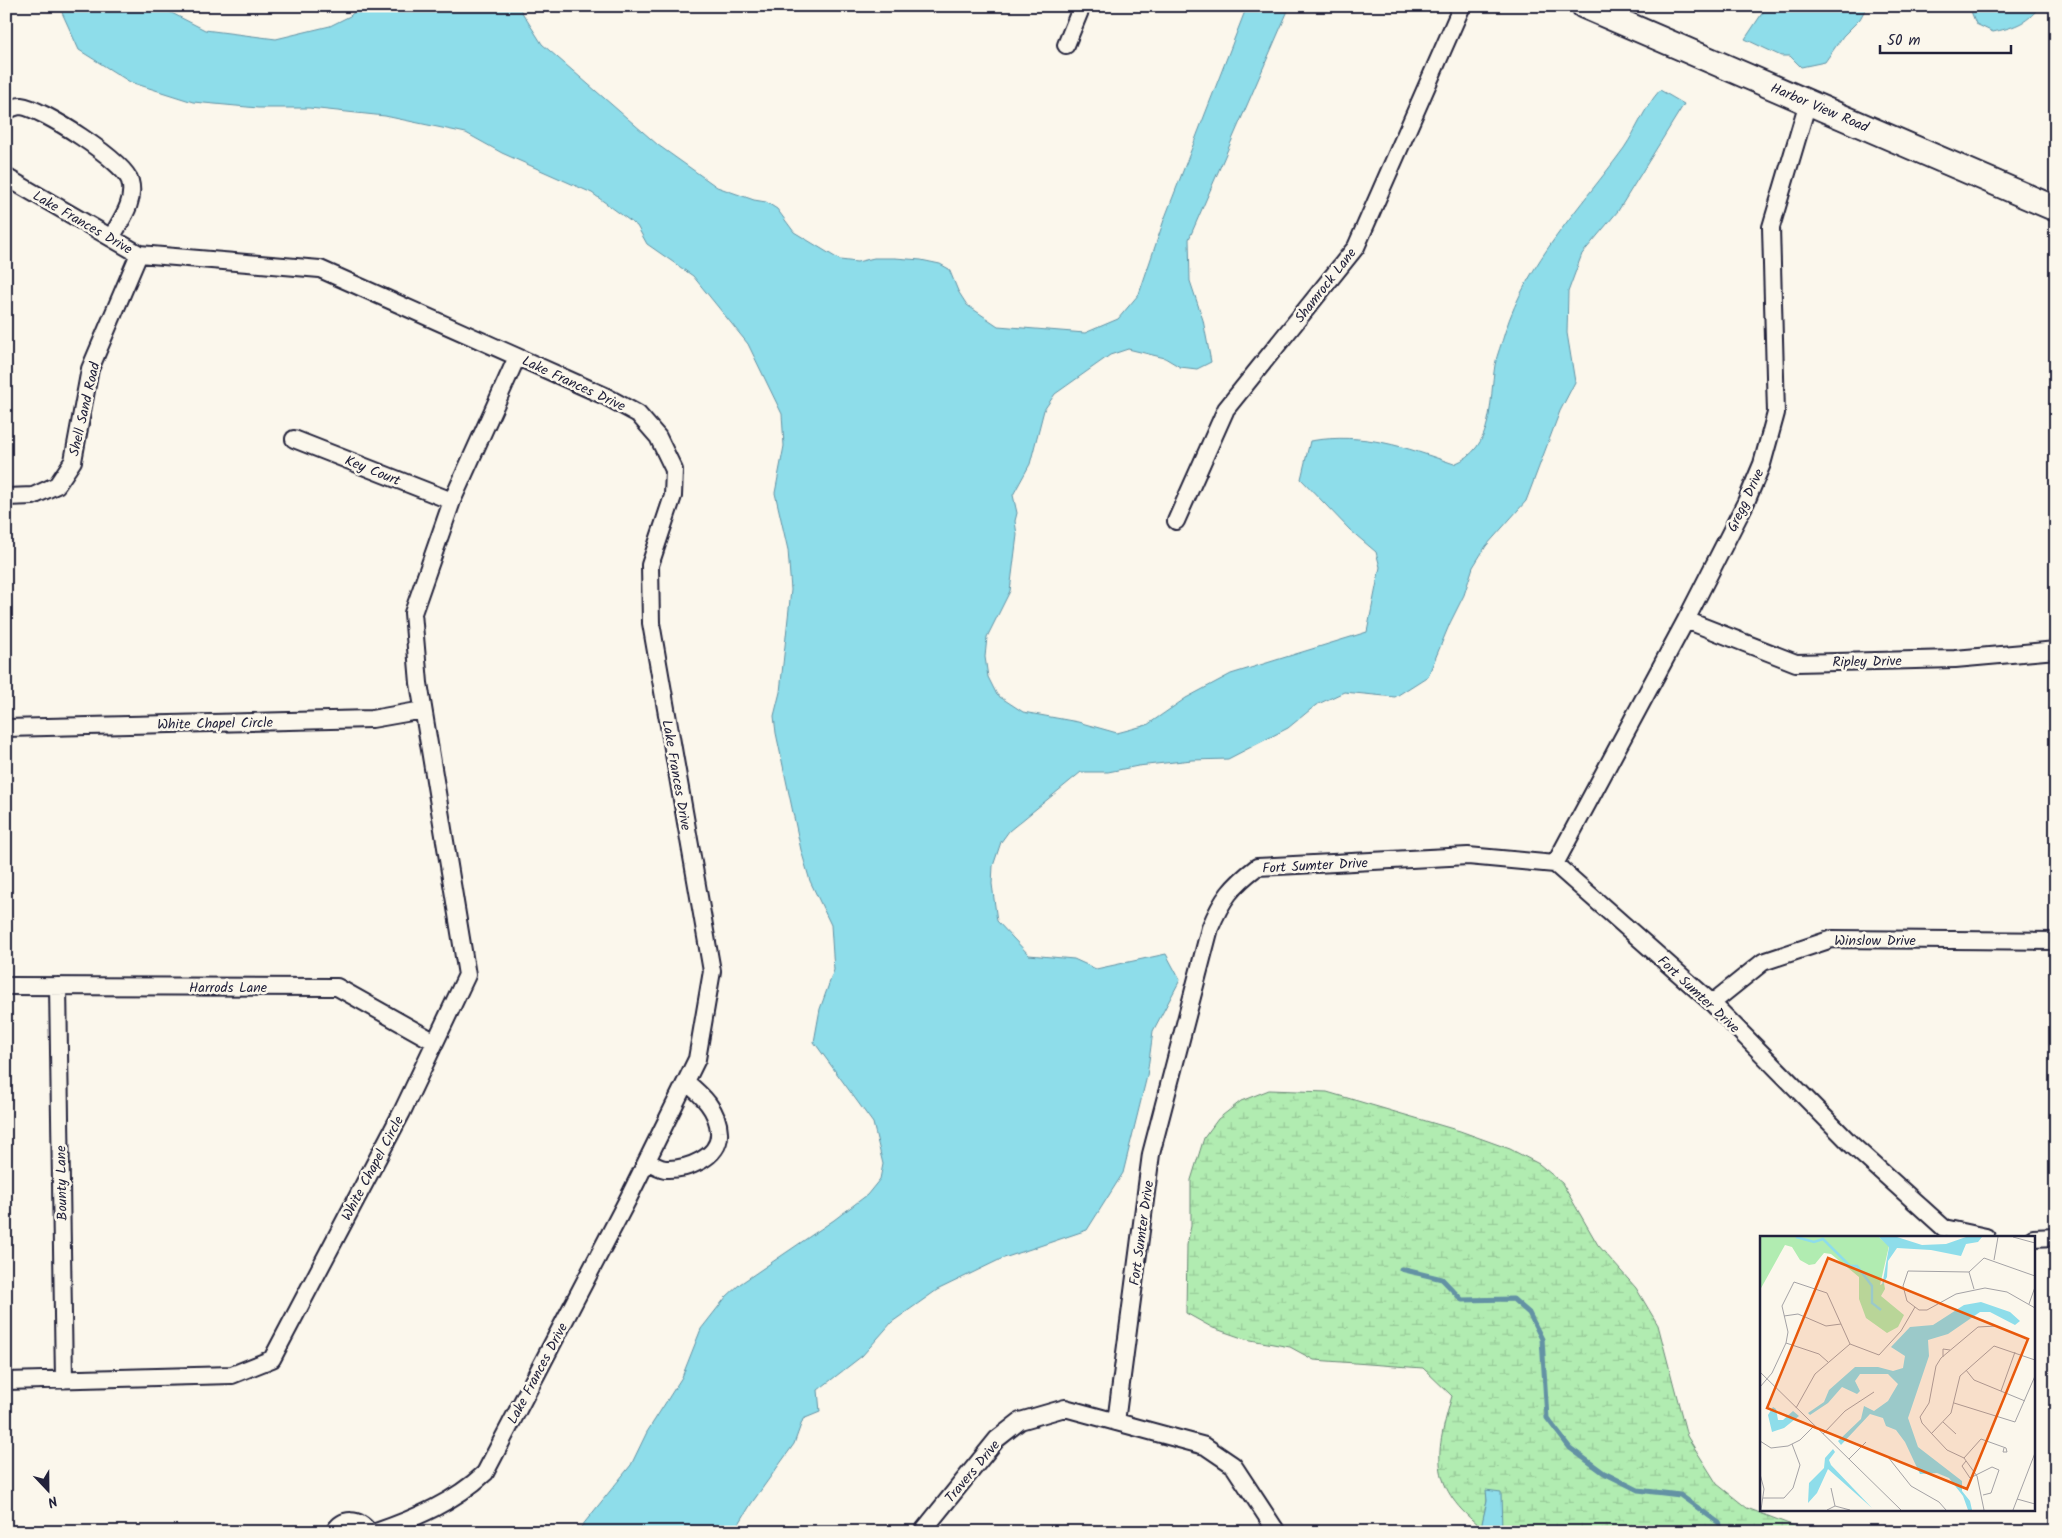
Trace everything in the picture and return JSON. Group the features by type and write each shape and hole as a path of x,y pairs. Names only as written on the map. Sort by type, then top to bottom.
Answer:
{"main road":[{"name":"Harbor View Road","path":"1584,6 2056,209"}],"street":[{"path":"1066,45 1082,6"},
{"name":"Shamrock Lane","path":"1176,521 1226,409 1356,247 1462,6"},
{"name":"Gregg Drive","path":"1555,864 1686,620 1746,502 1762,464 1776,413 1771,226 1808,102"},
{"path":"6,111 20,106 48,115 112,159 118,166 130,181 130,204 111,238"},
{"name":"Lake Frances Drive","path":"6,177 139,254 320,269 605,396 638,414 658,437 674,470 673,496 650,565 651,623 712,971 697,1059 647,1161 485,1473 469,1488 421,1516 376,1532"},
{"name":"Shell Sand Road","path":"6,497 33,496 57,484 73,461 90,369 139,254"},
{"name":"White Chapel Circle","path":"6,1381 232,1375 272,1359 402,1112 467,975 423,710 413,613 452,501 517,357"},
{"name":"Key Court","path":"294,439 452,501"},
{"name":"Ripley Drive","path":"1686,620 1796,663 1955,659 2056,650"},
{"name":"White Chapel Circle","path":"6,728 372,719 423,710"},
{"name":"Fort Sumter Drive","path":"1116,1422 1151,1154 1210,928 1221,901 1238,882 1257,867 1468,856 1555,864 1712,1003 1852,1145 1944,1228 1981,1236"},
{"name":"Winslow Drive","path":"1712,1003 1763,962 1832,939 2056,941"},
{"name":"Harrods Lane","path":"6,986 337,987 435,1042"},
{"name":"Bounty Lane","path":"58,986 64,1380"},
{"path":"647,1161 662,1169 676,1168 694,1164 714,1150 720,1135 714,1111 700,1094 686,1082"},
{"path":"2034,1238 2056,1237"},
{"name":"Travers Drive","path":"922,1532 997,1439 1020,1421 1065,1408 1116,1422"},
{"path":"1116,1422 1205,1446 1233,1465 1277,1532"},
{"path":"334,1532 342,1522 354,1520 364,1524 369,1532"}],"green space":[{"path":"1269,1090 1327,1092 1460,1131 1510,1149 1539,1164 1562,1183 1598,1245 1636,1288 1658,1325 1687,1436 1717,1484 1747,1508 1802,1529 1817,1532 1502,1532 1487,1491 1482,1525 1478,1525 1462,1510 1451,1495 1444,1481 1440,1466 1442,1434 1452,1396 1423,1368 1314,1360 1290,1347 1245,1339 1213,1328 1186,1313 1187,1245 1191,1226 1191,1180 1204,1138 1218,1119 1241,1101"}],"water":[{"path":"59,6 158,6 205,30 276,39 330,26 350,16 361,6 518,6 542,44 658,145 717,187 754,200 766,202 777,209 794,232 840,260 857,262 874,258 895,258 940,264 949,269 958,291 967,305 998,326 1085,333 1118,319 1139,294 1164,220 1247,6 1290,6 1189,239 1190,281 1203,320 1211,362 1197,369 1180,367 1165,358 1128,349 1110,355 1055,394 1044,410 1030,464 1013,495 1017,513 1015,521 1017,535 1010,591 987,637 985,657 988,677 997,695 1023,712 1078,722 1117,733 1147,725 1186,698 1231,674 1367,632 1380,567 1376,552 1350,530 1301,479 1310,441 1348,438 1366,440 1401,447 1454,464 1467,457 1477,447 1488,422 1495,365 1505,332 1515,306 1541,259 1629,141 1649,104 1660,90 1684,104 1618,211 1582,254 1568,292 1567,333 1575,382 1560,411 1526,501 1486,546 1473,567 1464,595 1428,676 1395,697 1344,692 1316,705 1288,728 1228,759 1192,760 1138,766 1108,772 1081,772 1009,831 1001,842 993,866 992,884 997,921 1029,955 1074,959 1096,969 1166,954 1180,980 1153,1031 1147,1076 1123,1173 1087,1230 1001,1259 937,1290 892,1322 862,1356 818,1390 820,1412 803,1419 794,1444 751,1504 734,1532 577,1532 631,1465 647,1432 682,1377 701,1329 726,1297 740,1284 834,1220 867,1195 880,1179 883,1164 873,1123 814,1042 820,1009 834,970 831,925 810,881 801,850 774,716 780,692 791,590 788,550 775,493 784,446 782,414 748,344 693,276 647,244 637,226 592,193 502,153 466,133 385,116 309,108 258,108 193,102 130,82 79,50"},
{"path":"1767,6 1867,6 1860,19 1843,36 1825,62 1801,67 1790,56 1781,56 1745,39"},
{"path":"1969,6 2038,6 2038,8 2024,22 1993,32 1976,24"},
{"path":"1486,1490 1501,1492 1502,1532 1480,1532 1487,1501"}],"waterway":[{"path":"1401,1269 1442,1279 1462,1300 1513,1299 1529,1313 1542,1339 1547,1418 1570,1448 1604,1473 1638,1490 1680,1495 1719,1523 1724,1532"}]}
